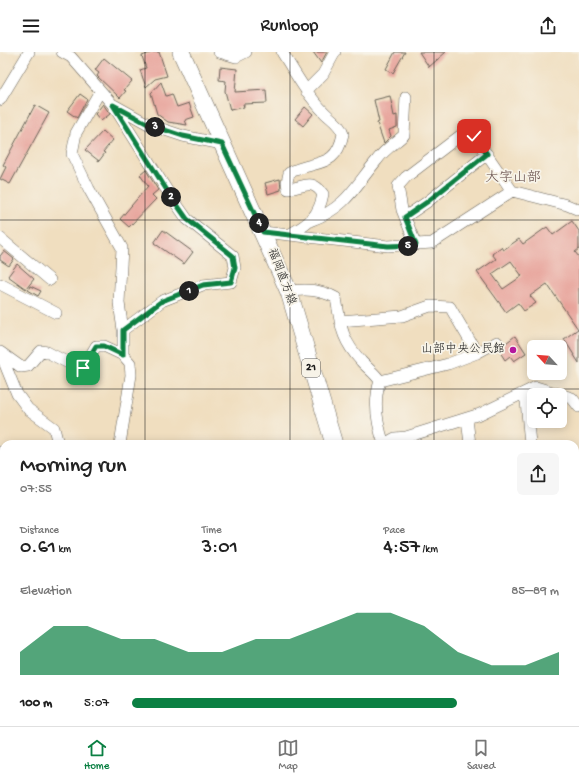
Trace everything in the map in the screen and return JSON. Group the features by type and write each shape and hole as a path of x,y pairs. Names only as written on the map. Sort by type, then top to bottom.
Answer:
{"main road":[{"name":"福岡直方線","path":"181,52 289,292 333,440"}],"street":[{"path":"0,100 29,52"},
{"path":"219,52 236,57 246,52"},
{"path":"282,52 306,91 315,103 337,124 343,134 336,152 330,160 298,168 289,173 287,182 288,189 312,184 317,186 323,194 322,202 312,220 305,227 290,234"},
{"path":"306,91 323,74 335,52"},
{"path":"67,53 113,105 168,192 187,219 233,256 235,268 231,282 203,285 162,301 123,330"},
{"path":"100,91 76,133 72,154 89,189 122,248 119,303 123,330 123,355"},
{"path":"312,220 328,214 349,196 378,158 404,135 406,97"},
{"path":"113,105 150,125 183,136 222,144"},
{"path":"416,245 405,217 398,186 406,177 465,132 474,136 512,191 567,205 579,210"},
{"path":"405,217 433,198 487,154"},
{"path":"263,232 388,246 432,243 512,191"},
{"path":"0,238 50,280"},
{"path":"0,284 56,313"},
{"path":"289,292 301,289 329,294 336,298 346,344 377,376 380,382 377,390 377,424 383,440"},
{"path":"340,321 402,316 430,306 450,307 477,353"},
{"path":"380,382 448,364 477,353 497,342"},
{"path":"0,352 22,367 28,366 41,351 80,369 83,368 96,346 104,346 123,355 130,364 131,375 121,440"},
{"path":"0,352 17,394 28,409 54,428 57,440"},
{"path":"391,440 467,419 523,395 536,387 572,398 579,407"},
{"path":"523,395 526,401 530,440"},
{"path":"467,419 470,440"}],"building":[{"path":"153,52 159,52 167,76 155,79 146,87 140,70 146,68 142,56"},
{"path":"313,52 327,52 321,63"},
{"path":"395,52 405,52 393,73 386,69"},
{"path":"419,52 446,52 429,67"},
{"path":"104,58 132,81 124,90 126,91 120,98 97,76 99,73 95,70"},
{"path":"220,67 237,69 235,92 266,90 267,103 243,104 244,107 230,110 225,91 226,81 219,80"},
{"path":"161,82 166,96 172,94 177,107 189,103 194,117 185,120 187,125 168,122 157,114 151,93"},
{"path":"80,94 87,99 77,118 67,111"},
{"path":"390,96 394,116 397,115 397,127 389,130 391,136 384,143 377,123 379,122 374,100"},
{"path":"103,104 110,114 101,121 95,114"},
{"path":"35,105 49,113 10,184 0,179 6,167 3,165"},
{"path":"305,107 313,114 303,126 295,119"},
{"path":"103,131 113,140 103,152 105,153 99,161 85,150"},
{"path":"146,170 158,190 152,195 156,199 129,227 120,219 148,186 140,175"},
{"path":"280,179 281,190 268,194 265,183"},
{"path":"572,221 579,231 579,249 575,252 579,257 579,363 567,344 567,340 564,339 578,329 547,284 530,296 536,303 524,311 518,303 506,312 477,272 496,259 492,254 501,247 503,250 519,239 523,244 547,227 553,235","holes":["511,261 522,276 503,289 492,274"]},
{"path":"163,230 193,252 184,264 154,243"},
{"path":"4,251 14,259 9,266 0,260 0,256"},
{"path":"17,264 34,279 26,289 8,276"},
{"path":"30,286 41,291 38,296 28,290"},
{"path":"515,336 526,353 514,361 510,356 505,360 498,349"}],"place":[{"name":"山部中央公民館","path":"513,350"}],"district":[{"name":"大字山部","path":"513,178"}],"route":[{"path":"83,368 96,346 104,346 123,355 123,330 162,301 203,285 231,282 235,268 233,256 187,219 168,192 113,105 150,125 183,136 222,144 263,232 388,246 416,245 405,217 463,175 487,154 474,136"}]}
